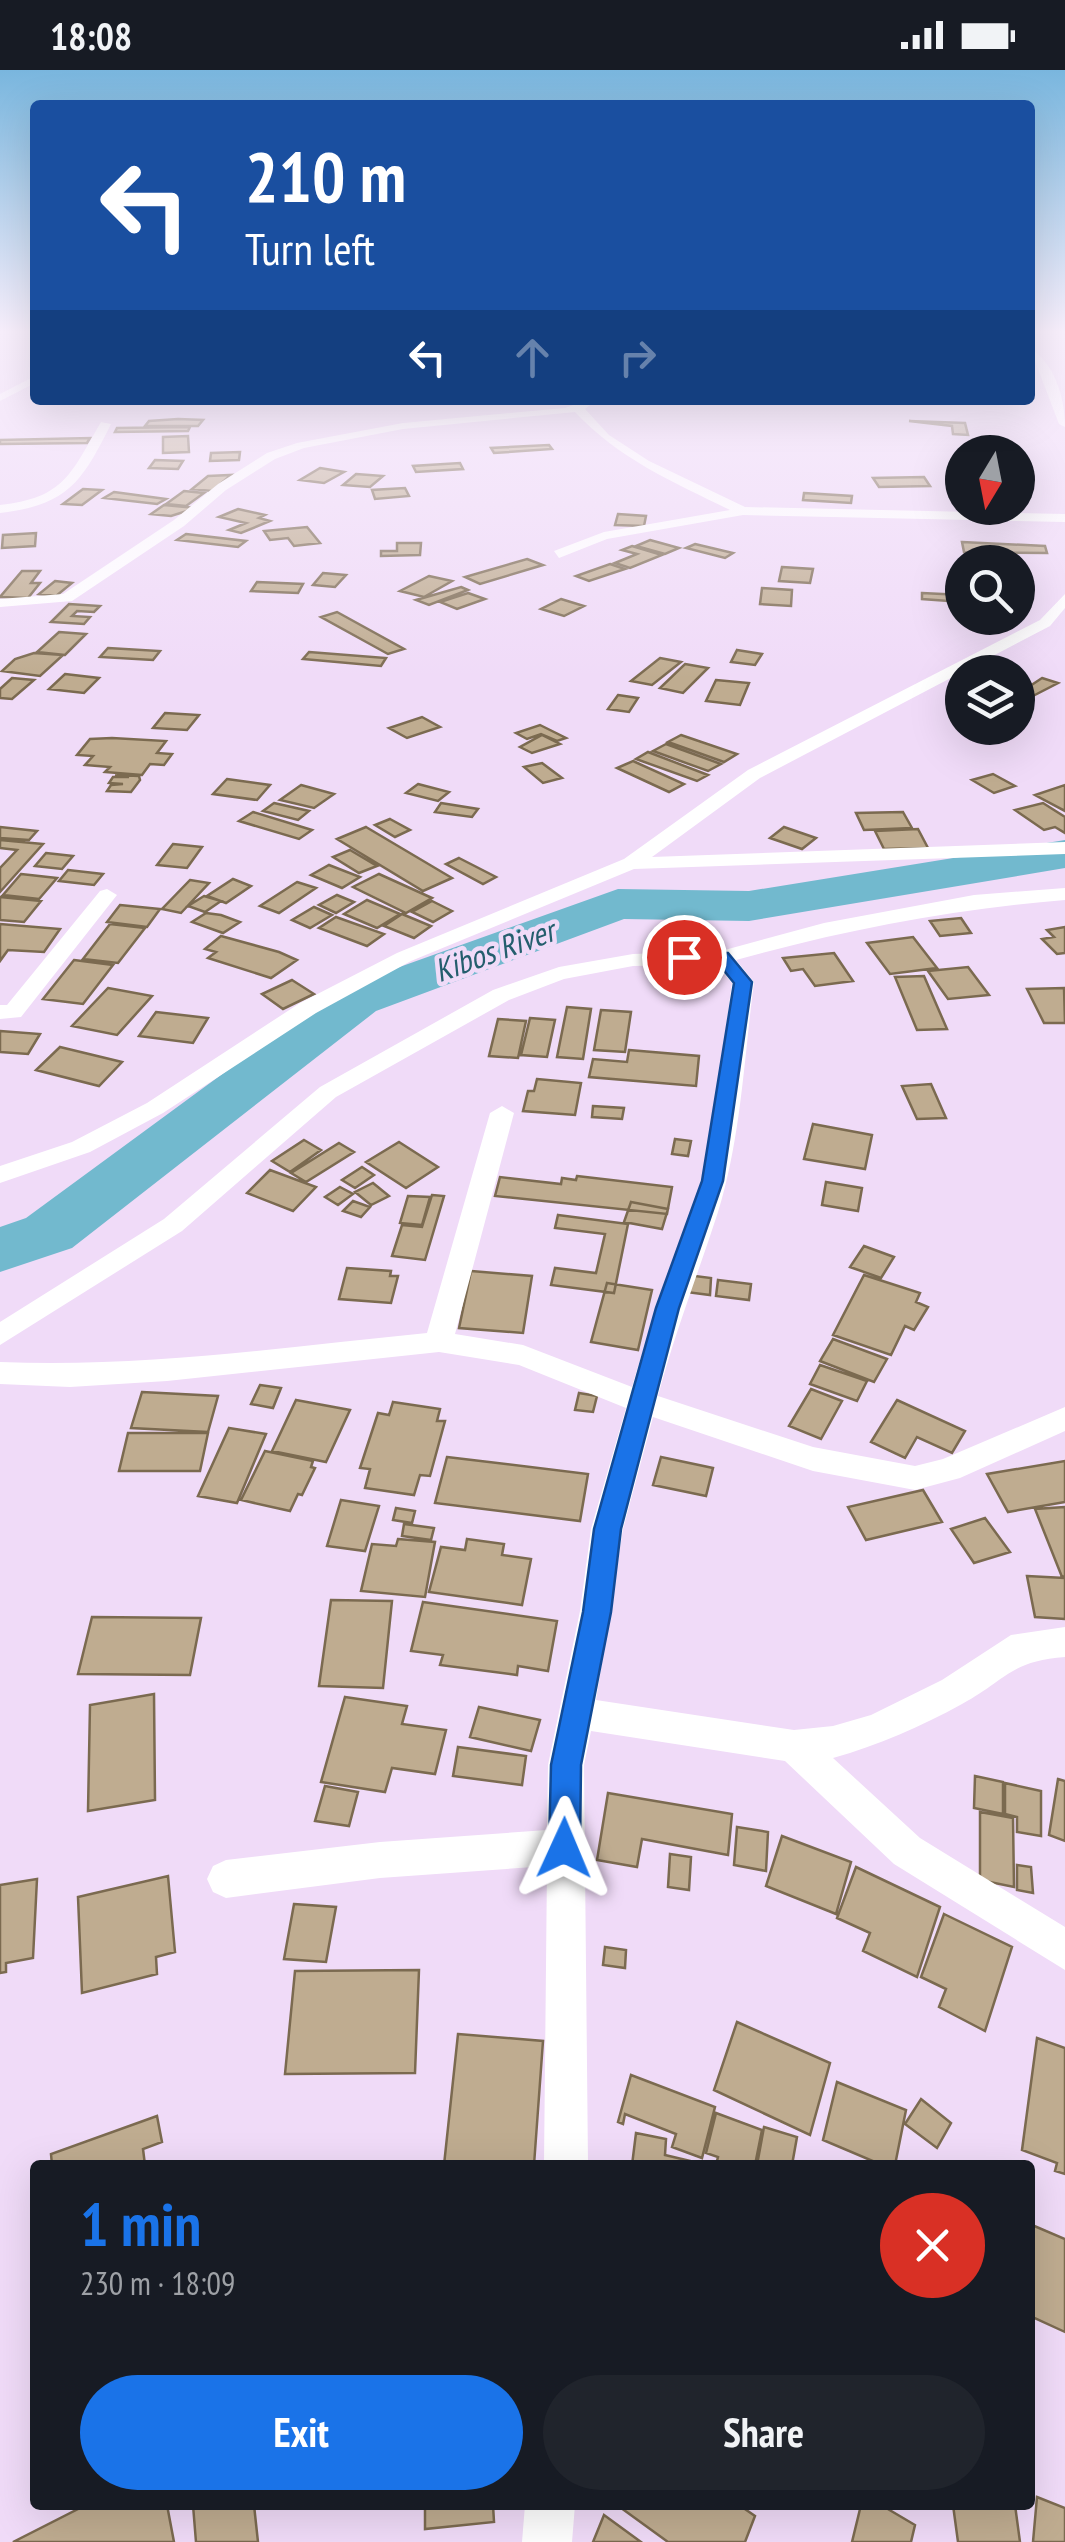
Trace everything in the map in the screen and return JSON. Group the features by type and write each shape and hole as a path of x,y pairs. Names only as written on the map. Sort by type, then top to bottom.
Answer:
{"street":[{"path":"0,509 46,503 59,496 83,467 93,447"},
{"path":"0,603 67,598 179,523 222,487 270,456 295,447"},
{"path":"620,447 645,464 743,511"},
{"path":"559,554 604,536 743,511 1065,518"},
{"path":"0,1176 81,1147 155,1108 308,1008 404,958 631,863 754,774 1057,620 1065,598"},
{"path":"631,863 1065,848"},
{"path":"0,1335 173,1224 328,1092 448,1022 559,973 632,960 722,957 824,928 956,904 1065,894"},
{"path":"0,1012 13,1012 108,895"},
{"path":"566,2160 566,1765 597,1612 608,1529 641,1402 682,1265 705,1211 720,1151 743,982 722,957"},
{"path":"439,1342 502,1113"},
{"path":"0,1372 70,1376 167,1370 439,1342 523,1355 641,1402 813,1459 915,1478 950,1470 1065,1418"},
{"path":"576,1712 794,1746 833,1742 878,1729 954,1691 1023,1645 1065,1642"},
{"path":"794,1746 907,1850 1065,1950"},
{"path":"226,1879 380,1860 564,1848"},
{"path":"547,2542 550,2510"}],"building":[{"path":"163,447 189,447 189,452 163,453"},
{"path":"551,447 552,449 494,453 491,448"},
{"path":"240,452 239,460 210,461 211,453"},
{"path":"155,460 183,461 178,469 149,468"},
{"path":"460,463 463,469 416,472 413,466"},
{"path":"320,468 344,472 324,483 300,480"},
{"path":"356,474 383,476 370,487 343,485"},
{"path":"231,475 212,491 192,489 208,476"},
{"path":"924,477 930,486 879,487 873,478"},
{"path":"405,488 409,496 375,499 372,490"},
{"path":"83,489 102,490 82,505 63,504"},
{"path":"184,491 204,493 186,506 166,504"},
{"path":"114,492 166,499 157,504 104,498"},
{"path":"804,493 852,496 851,503 803,500"},
{"path":"164,505 196,508 171,516 151,514"},
{"path":"238,509 265,515 259,518 270,521 241,533 229,530 246,523 219,517"},
{"path":"618,514 646,516 644,526 615,525"},
{"path":"307,527 320,543 294,546 288,538 270,540 264,531"},
{"path":"36,533 35,546 2,548 3,535"},
{"path":"186,534 246,541 238,547 177,540"},
{"path":"650,540 679,548 665,554 636,546"},
{"path":"962,542 1024,545 963,545"},
{"path":"397,543 421,543 420,555 381,556 381,551 397,551"},
{"path":"695,544 733,553 725,558 686,548"},
{"path":"632,546 662,555 630,568 615,563 637,554 622,550"},
{"path":"1035,546 1045,546 1047,553 1035,553"},
{"path":"527,559 543,565 480,584 465,577"},
{"path":"610,564 625,569 589,581 576,576"},
{"path":"782,567 813,569 810,583 779,581"},
{"path":"22,571 40,571 31,583 40,583 28,598 0,597"},
{"path":"323,573 346,575 335,587 313,585"},
{"path":"429,576 452,581 424,597 400,591"},
{"path":"55,581 72,583 56,596 39,594"},
{"path":"257,582 303,584 298,593 251,591"},
{"path":"461,587 468,590 429,605 416,600"},
{"path":"762,588 792,590 791,606 760,604"},
{"path":"468,593 485,599 457,609 440,602"},
{"path":"922,593 945,594 945,601 922,599"},
{"path":"561,599 584,606 564,616 541,609"},
{"path":"69,604 100,606 94,612 77,611 72,616 90,617 84,624 51,622"},
{"path":"337,612 404,649 388,654 321,617"},
{"path":"59,632 86,634 65,655 37,652"},
{"path":"108,648 160,651 153,660 100,657"},
{"path":"737,650 762,654 755,665 731,662"},
{"path":"309,652 386,658 381,666 303,659"},
{"path":"34,653 63,655 40,676 2,671 15,659"},
{"path":"660,658 681,662 652,685 631,681"},
{"path":"685,664 708,668 683,693 660,688"},
{"path":"65,674 99,678 84,693 49,689"},
{"path":"12,678 34,680 12,699 0,698 0,689"},
{"path":"1042,678 1058,683 1035,695 1035,683"},
{"path":"716,680 749,683 740,705 706,701"},
{"path":"618,695 638,698 629,712 608,709"},
{"path":"165,713 199,715 187,730 153,728"},
{"path":"422,717 440,727 407,738 389,728"},
{"path":"540,725 566,738 557,741 541,734 527,739 516,733"},
{"path":"542,735 560,744 532,753 520,747"},
{"path":"681,735 737,754 724,762 668,742"},
{"path":"90,739 166,741 157,753 172,754 164,765 150,764 142,775 105,772 110,767 85,765 93,756 77,755"},
{"path":"666,744 721,764 708,771 653,751"},
{"path":"648,752 708,775 697,781 636,759"},
{"path":"633,761 684,784 669,792 617,768"},
{"path":"542,763 562,778 543,783 524,767"},
{"path":"993,774 1015,786 994,793 972,780"},
{"path":"115,775 139,776 140,780 131,792 107,791 111,785 123,784 109,783 113,777 129,777"},
{"path":"227,779 270,785 257,800 213,794"},
{"path":"418,784 449,792 438,801 406,793"},
{"path":"301,785 334,794 314,808 280,800"},
{"path":"1065,785 1065,811 1035,795"},
{"path":"274,803 309,811 298,820 263,811"},
{"path":"441,803 478,809 472,817 435,812"},
{"path":"1043,803 1065,817 1065,833 1055,827 1044,830 1015,810"},
{"path":"253,812 312,830 299,839 239,821"},
{"path":"903,812 912,828 864,830 856,813"},
{"path":"390,819 410,830 395,837 375,825"},
{"path":"0,827 37,831 29,840 0,838"},
{"path":"366,827 452,878 423,891 337,839"},
{"path":"784,827 816,838 802,849 770,838"},
{"path":"918,829 928,848 884,849 875,831"},
{"path":"0,840 43,844 0,892 0,868 17,850 0,848"},
{"path":"173,844 202,847 187,868 157,865"},
{"path":"350,850 377,866 359,873 333,857"},
{"path":"46,853 73,856 62,869 35,866"},
{"path":"459,858 496,877 483,884 446,864"},
{"path":"329,865 360,877 342,888 311,875"},
{"path":"68,870 103,874 94,885 59,881"},
{"path":"21,874 57,878 39,899 3,895"},
{"path":"379,874 432,898 406,913 353,887"},
{"path":"233,879 251,886 226,903 207,896"},
{"path":"190,880 209,883 181,913 162,909"},
{"path":"297,882 316,888 279,913 260,906"},
{"path":"337,895 354,902 336,913 319,905"},
{"path":"204,896 221,901 205,912 188,906"},
{"path":"0,897 41,901 24,922 0,920"},
{"path":"367,900 400,914 377,928 344,914"},
{"path":"432,901 452,911 433,922 412,912"},
{"path":"120,905 160,909 147,927 107,922"},
{"path":"314,907 332,915 310,928 292,920"},
{"path":"206,913 240,922 223,933 192,922"},
{"path":"402,914 431,926 414,938 384,926"},
{"path":"336,917 384,934 367,946 319,928"},
{"path":"961,918 971,933 940,936 930,921"},
{"path":"0,924 60,929 44,952 8,950 0,961"},
{"path":"110,924 145,928 118,963 83,959"},
{"path":"1065,927 1065,953 1057,954 1042,939 1054,937 1047,930"},
{"path":"221,936 297,960 271,978 208,958 216,952 205,949"},
{"path":"913,937 937,968 890,974 867,943"},
{"path":"834,953 853,981 815,986 803,969 791,971 783,958"},
{"path":"74,960 113,965 83,1004 43,999"},
{"path":"968,967 989,995 948,999 928,971"},
{"path":"924,976 947,1029 917,1030 895,977"},
{"path":"292,980 314,994 283,1009 262,994"},
{"path":"108,988 152,996 117,1035 72,1026"},
{"path":"1064,988 1065,1023 1044,1023 1027,989"},
{"path":"567,1007 591,1009 583,1059 557,1057"},
{"path":"601,1010 631,1012 625,1052 594,1050"},
{"path":"156,1012 208,1018 193,1043 139,1036"},
{"path":"530,1018 555,1020 547,1057 521,1055"},
{"path":"498,1019 526,1021 518,1058 489,1056"},
{"path":"0,1031 40,1034 28,1054 0,1052"},
{"path":"60,1047 122,1062 99,1086 36,1070"},
{"path":"629,1050 699,1056 696,1086 589,1077 593,1059 627,1062"},
{"path":"537,1079 581,1083 575,1115 523,1111 528,1091 534,1091"},
{"path":"931,1084 946,1118 917,1119 902,1086"},
{"path":"593,1106 624,1108 622,1119 592,1117"},
{"path":"813,1124 872,1135 865,1169 804,1159"},
{"path":"675,1139 691,1141 688,1156 672,1154"},
{"path":"304,1140 321,1150 290,1172 272,1161"},
{"path":"399,1142 438,1167 406,1188 366,1162"},
{"path":"339,1143 354,1152 306,1182 291,1173"},
{"path":"362,1167 374,1175 355,1188 342,1180"},
{"path":"270,1170 316,1187 293,1211 247,1193"},
{"path":"577,1176 672,1187 667,1214 495,1196 500,1177 561,1184 562,1178 576,1180"},
{"path":"826,1182 862,1188 858,1211 822,1205"},
{"path":"373,1183 389,1196 371,1205 355,1192"},
{"path":"340,1187 353,1194 338,1205 325,1197"},
{"path":"432,1195 444,1196 425,1260 392,1256 402,1225 422,1227"},
{"path":"408,1196 430,1197 422,1225 400,1223"},
{"path":"353,1201 370,1207 361,1217 343,1211"},
{"path":"631,1202 668,1209 662,1229 624,1222"},
{"path":"558,1215 628,1224 614,1293 551,1285 555,1268 596,1273 605,1234 555,1228"},
{"path":"864,1246 894,1257 881,1278 850,1267"},
{"path":"347,1268 391,1271 390,1276 398,1276 391,1303 339,1299"},
{"path":"471,1271 532,1276 523,1333 459,1328"},
{"path":"687,1275 711,1278 710,1295 686,1292"},
{"path":"864,1275 920,1293 916,1302 928,1307 914,1330 905,1326 891,1355 833,1335"},
{"path":"718,1280 751,1284 749,1300 716,1296"},
{"path":"607,1283 652,1290 638,1350 591,1342"},
{"path":"833,1339 887,1359 874,1382 820,1361"},
{"path":"820,1365 867,1381 857,1401 810,1384"},
{"path":"260,1385 281,1388 273,1408 251,1404"},
{"path":"811,1389 842,1401 821,1439 789,1426"},
{"path":"142,1392 218,1396 208,1432 131,1428"},
{"path":"579,1393 597,1396 593,1412 575,1410"},
{"path":"296,1400 350,1410 326,1462 272,1451"},
{"path":"897,1400 965,1431 952,1453 917,1437 905,1458 871,1442"},
{"path":"393,1402 440,1409 437,1421 445,1421 430,1476 420,1475 414,1495 365,1488 370,1469 360,1468 378,1413 389,1415"},
{"path":"229,1428 266,1434 237,1503 198,1496"},
{"path":"128,1433 208,1433 200,1471 119,1471"},
{"path":"265,1451 313,1461 311,1467 315,1468 290,1511 241,1500"},
{"path":"447,1457 588,1474 580,1521 435,1503"},
{"path":"661,1457 713,1468 706,1496 653,1485"},
{"path":"1065,1461 1065,1502 1008,1512 987,1474"},
{"path":"923,1490 942,1522 866,1540 848,1507"},
{"path":"341,1500 379,1506 365,1551 327,1546"},
{"path":"1065,1507 1065,1576 1062,1577 1035,1509"},
{"path":"396,1508 415,1511 412,1523 393,1520"},
{"path":"985,1518 1010,1552 974,1563 951,1529"},
{"path":"404,1524 434,1528 431,1540 402,1536"},
{"path":"398,1539 435,1542 425,1597 361,1591 372,1544 396,1546"},
{"path":"467,1539 504,1544 502,1555 531,1559 522,1605 429,1592 441,1547 465,1550"},
{"path":"1027,1576 1065,1578 1065,1619 1035,1617"},
{"path":"331,1600 392,1601 383,1688 319,1686"},
{"path":"423,1602 557,1621 548,1671 518,1666 517,1675 440,1665 443,1655 411,1651"},
{"path":"92,1617 201,1618 190,1675 78,1674"},
{"path":"154,1694 155,1800 88,1811 90,1705"},
{"path":"345,1697 407,1706 402,1724 446,1730 435,1774 392,1768 385,1792 321,1782"},
{"path":"479,1707 540,1720 531,1751 470,1737"},
{"path":"458,1747 526,1756 522,1785 453,1776"},
{"path":"975,1776 1003,1782 1003,1814 974,1808"},
{"path":"1058,1779 1065,1781 1065,1841 1049,1835"},
{"path":"1005,1783 1041,1791 1041,1836 1017,1832 1017,1817 1005,1814"},
{"path":"325,1786 358,1792 349,1826 315,1821"},
{"path":"608,1793 732,1814 728,1855 642,1839 637,1867 597,1860"},
{"path":"980,1812 1013,1818 1014,1887 980,1880"},
{"path":"737,1827 768,1832 766,1871 734,1865"},
{"path":"782,1836 851,1862 836,1914 766,1886"},
{"path":"670,1854 691,1857 689,1890 668,1887"},
{"path":"1017,1865 1031,1867 1033,1893 1017,1890"},
{"path":"856,1867 940,1907 917,1977 863,1951 870,1933 837,1918"},
{"path":"168,1876 175,1952 156,1957 157,1974 82,1993 78,1897"},
{"path":"37,1879 33,1958 6,1963 6,1972 0,1973 0,1885"},
{"path":"294,1904 336,1907 326,1962 284,1959"},
{"path":"944,1914 1012,1947 985,2031 939,2007 946,1989 921,1977"},
{"path":"605,1947 626,1950 625,1968 603,1965"},
{"path":"419,1970 415,2073 285,2074 295,1971"},
{"path":"737,2022 830,2063 810,2135 714,2090"},
{"path":"458,2034 543,2041 534,2160 445,2160"},
{"path":"1037,2038 1065,2048 1065,2174 1055,2171 1057,2163 1022,2150"},
{"path":"631,2075 715,2107 702,2158 672,2147 676,2134 625,2114 623,2124 618,2122"},
{"path":"837,2082 906,2110 896,2160 870,2160 823,2140"},
{"path":"921,2099 951,2123 937,2148 905,2124"},
{"path":"716,2113 762,2130 756,2160 717,2160 706,2153"},
{"path":"157,2116 162,2142 143,2149 144,2160 52,2160 51,2154"},
{"path":"764,2127 797,2137 793,2160 758,2160"},
{"path":"636,2133 666,2139 665,2155 686,2160 633,2160"},
{"path":"1035,2226 1065,2239 1065,2332 1035,2318"},
{"path":"1037,2497 1065,2508 1065,2542 1033,2542"},
{"path":"76,2510 168,2510 174,2542 13,2542"},
{"path":"193,2510 255,2510 258,2542 196,2542"},
{"path":"425,2510 493,2510 494,2522 425,2529"},
{"path":"624,2510 746,2510 755,2516 745,2542 668,2542"},
{"path":"860,2510 890,2510 915,2525 911,2542 852,2542"},
{"path":"954,2510 1016,2510 1020,2542 958,2542"},
{"path":"604,2515 641,2542 593,2542"}],"waterway":[{"name":"Kibos River","path":"0,1250 49,1233 357,1000 618,904 749,906 1065,854"}],"route":[{"path":"564,1848 566,1765 597,1612 608,1529 668,1308 705,1211 720,1151 743,982 722,957 684,957"}]}
